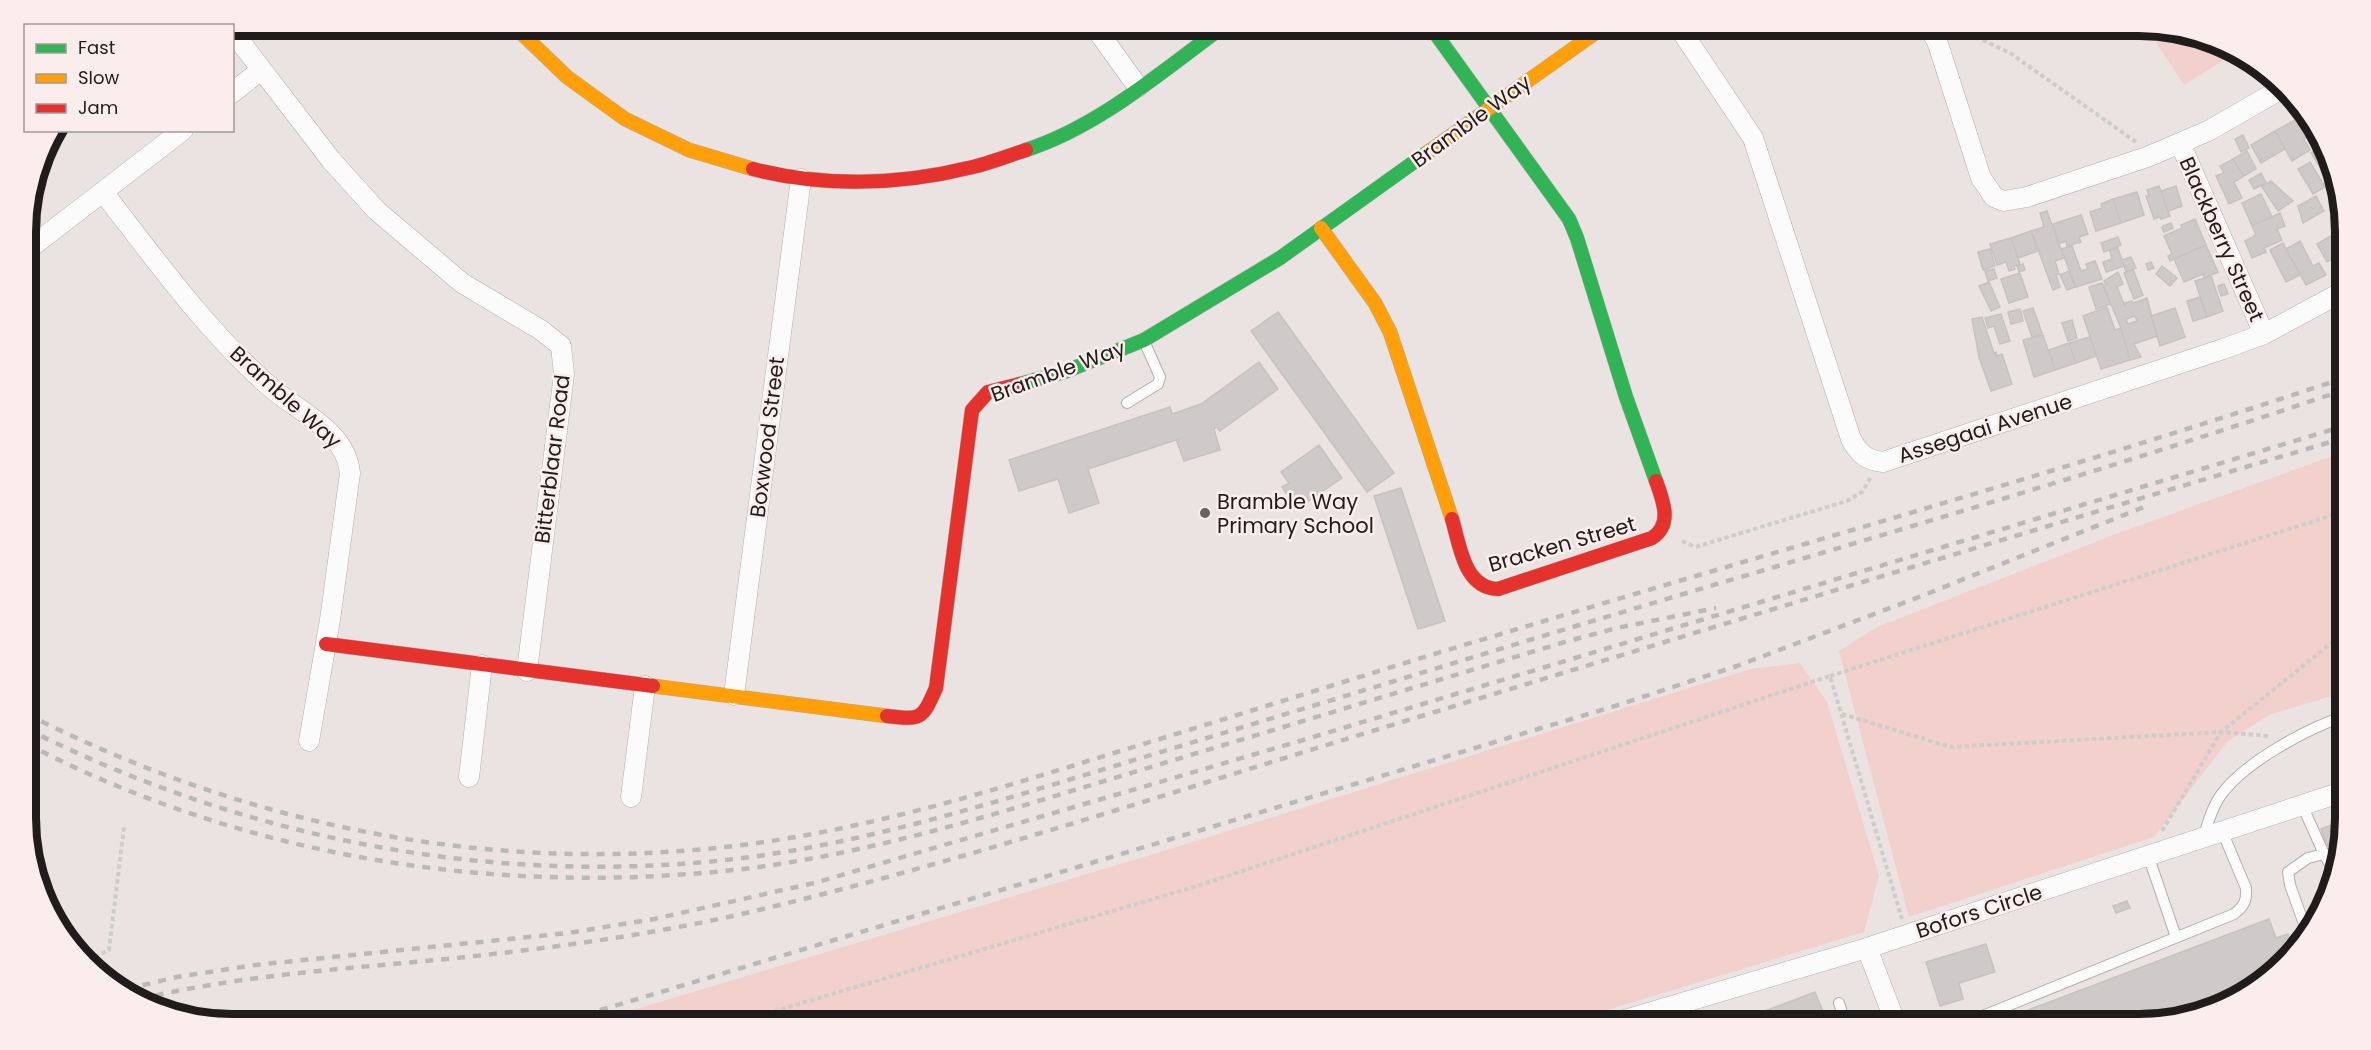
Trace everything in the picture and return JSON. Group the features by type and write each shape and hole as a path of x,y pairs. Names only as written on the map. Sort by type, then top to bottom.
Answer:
{"street":[{"name":"Bitterblaar Road","path":"235,36 331,160 376,210 462,283 541,330 561,346 564,374 527,671"},
{"path":"523,36 539,54 586,94 632,123 712,159 752,170 826,182 907,180 961,171 998,161 1066,133 1110,107 1210,36"},
{"path":"1101,36 1138,87"},
{"name":"Bracken Street","path":"1321,228 1380,310 1390,332 1468,569 1477,584 1485,589 1498,589 1646,542 1662,533 1666,522 1664,505 1626,397 1577,238 1569,219 1437,36"},
{"name":"Bramble Way","path":"326,644 913,719 926,711 936,688 972,410 988,392 1064,372 1144,340 1280,258 1591,36"},
{"name":"Assegaai Avenue","path":"1685,36 1753,138 1851,439 1857,451 1872,461 1883,462 2264,334 2335,296"},
{"name":"Blackberry Street","path":"1933,36 1981,178 1994,197 2004,201 2027,198 2147,157 2210,130 2276,92"},
{"path":"234,91 261,70"},
{"path":"36,243 180,132"},
{"name":"Blackberry Street","path":"2180,143 2264,334"},
{"name":"Boxwood Street","path":"734,695 801,179"},
{"name":"Bramble Way","path":"103,192 193,308 269,386 334,436 346,452 350,473 326,644 309,741"},
{"path":"469,777 482,665"},
{"path":"631,797 645,686"},
{"name":"Bofors Circle","path":"1645,1014 1867,948 2335,794"},
{"path":"1867,948 1892,1014"}],"lane":[{"path":"1127,403 1158,384 1160,377 1144,340"},
{"path":"1987,1014 2234,914 2244,906 2247,897 2246,888 2213,834 2209,816 2224,790 2256,762 2293,738 2335,720"},
{"path":"2302,805 2329,863"},
{"path":"2304,924 2287,877 2292,869 2302,862 2324,854"},
{"path":"2148,855 2176,937"},
{"path":"1839,1003 1843,1014"}],"path":[{"path":"1974,36 2010,53 2119,129 2135,142 2147,157"},
{"path":"1675,538 1695,548 1847,501 1862,492 1873,475"},
{"path":"765,1014 1197,886 1830,676 2335,514"},
{"path":"2148,855 2221,732 2335,640"},
{"path":"1830,676 1906,935"},
{"path":"1841,714 1950,747 2221,732 2293,738"},
{"path":"93,957 109,950 124,826"}],"shaded area":[{"path":"2153,37 2178,40 2220,54 2224,60 2184,85"},
{"path":"2335,455 2335,695 2269,715 2227,742 2154,837 1909,917 1839,651 1877,627 2116,534"},
{"path":"1800,663 1827,702 1879,876 1864,932 1594,1014 619,1014 1154,854 1750,669"}],"building":[{"path":"2298,118 2310,135 2304,139 2310,150 2292,161 2275,131"},
{"path":"2275,131 2285,149 2261,163 2251,145"},
{"path":"2243,135 2249,148 2241,152 2235,139"},
{"path":"2316,150 2328,180 2311,153"},
{"path":"2247,151 2256,169 2244,176 2233,159"},
{"path":"2233,159 2244,176 2234,182 2242,198 2229,204 2216,176 2224,173 2220,166"},
{"path":"2310,162 2325,187 2313,194 2298,169"},
{"path":"2261,173 2266,183 2254,189 2249,180"},
{"path":"2271,181 2293,201 2278,211 2262,187"},
{"path":"2159,186 2170,216 2154,219 2146,196 2149,196 2147,190"},
{"path":"2176,186 2182,206 2168,211 2161,191"},
{"path":"2137,192 2144,215 2121,223 2113,199"},
{"path":"2261,194 2272,217 2252,226 2242,203"},
{"path":"2316,196 2324,211 2303,223 2298,206"},
{"path":"2113,199 2121,223 2096,231 2090,212 2102,208 2101,204"},
{"path":"2047,211 2064,258 2055,261 2060,287 2053,290 2031,231 2044,227 2040,213"},
{"path":"2280,213 2285,226 2277,229 2282,240 2264,248 2266,252 2252,258 2245,241 2256,235 2252,226"},
{"path":"2081,215 2088,234 2079,237 2081,242 2067,246 2066,241 2059,244 2053,224"},
{"path":"2195,219 2206,245 2170,261 2168,256 2172,254 2164,236"},
{"path":"2171,223 2173,228 2164,232 2163,226"},
{"path":"2031,231 2038,251 2018,258 2011,238"},
{"path":"2335,233 2335,258 2327,262 2317,244"},
{"path":"2118,237 2121,245 2104,252 2101,243"},
{"path":"2011,238 2020,264 2009,271 2006,262 1997,265 1990,244"},
{"path":"2300,241 2313,266 2319,263 2326,275 2306,285 2286,249"},
{"path":"2283,243 2300,275 2286,282 2270,250"},
{"path":"2206,245 2218,272 2204,278 2203,274 2184,282 2174,259"},
{"path":"2072,246 2081,271 2088,269 2086,264 2095,261 2102,279 2076,287 2061,249"},
{"path":"2118,248 2124,266 2106,272 2103,262 2112,259 2110,251"},
{"path":"1990,249 1995,266 1983,270 1978,252"},
{"path":"2131,257 2136,268 2126,272 2122,260"},
{"path":"2151,262 2154,268 2148,270 2146,264"},
{"path":"2023,264 2025,270 2019,272 2017,266"},
{"path":"2162,266 2177,278 2170,286 2156,274"},
{"path":"1994,269 1997,278 1988,281 1985,271"},
{"path":"2133,269 2143,295 2134,299 2124,273"},
{"path":"2069,271 2075,287 2067,290 2060,275"},
{"path":"2118,272 2123,284 2117,287 2125,306 2125,303 2147,298 2157,336 2134,344 2141,357 2130,360 2121,328 2103,285 2106,284 2104,281","holes":["2135,316 2137,321 2128,324 2126,319"]},
{"path":"2020,273 2028,297 2009,303 2001,279"},
{"path":"2211,276 2223,311 2207,317 2195,281"},
{"path":"1989,282 2000,307 1991,311 1979,286"},
{"path":"2102,283 2110,304 2096,309 2089,287"},
{"path":"2224,284 2228,294 2221,296 2218,286"},
{"path":"2200,297 2207,317 2193,321 2187,301"},
{"path":"2107,307 2115,330 2121,328 2130,360 2101,369 2083,316"},
{"path":"2033,308 2042,333 2032,337 2023,311"},
{"path":"2175,308 2185,337 2160,346 2151,316"},
{"path":"2020,309 2023,321 2011,324 2008,312"},
{"path":"1278,312 1394,473 1367,492 1251,331"},
{"path":"2001,314 2010,341 2000,344 1994,326 1988,328 1985,318"},
{"path":"1982,317 1994,353 1996,352 1997,356 2002,354 2012,384 1991,391 1979,357 1972,319"},
{"path":"2072,320 2077,338 2068,341 2062,323"},
{"path":"2043,335 2055,370 2034,377 2023,340"},
{"path":"2090,337 2096,356 2076,363 2069,343"},
{"path":"2069,343 2076,363 2055,370 2049,350"},
{"path":"1259,362 1278,389 1220,431 1217,427 1214,429 1220,450 1184,461 1177,442 1179,439 1088,469 1099,503 1069,513 1058,479 1019,491 1009,460 1170,407 1172,414 1201,404"},
{"path":"1319,445 1342,478 1304,504 1298,495 1291,500 1282,487 1289,483 1281,472"},
{"path":"1401,488 1445,621 1418,629 1374,496"},
{"path":"2335,824 2333,843 2327,846 2321,829"},
{"path":"2127,901 2130,908 2116,913 2113,906"},
{"path":"2269,919 2276,938 2288,934 2291,942 2278,957 2248,981 2202,1004 2152,1014 2017,1014"},
{"path":"1986,944 1995,972 1959,983 1963,999 1940,1006 1926,962"},
{"path":"1815,992 1824,1014 1757,1014"}],"railway":[{"path":"36,718 111,753 197,786 285,813 374,834 465,847 556,854 649,853 742,845 790,838 885,819 978,794 1462,646 2137,445 2335,381"},
{"path":"36,733 111,768 197,800 285,827 375,846 466,860 558,866 651,866 743,858 791,851 885,831 1025,793 2140,457 2335,393"},
{"path":"133,988 177,977 255,965 568,933 654,919 814,883 1300,741 2335,429"},
{"path":"152,997 254,978 566,945 685,926 763,909 1072,824 1741,619 2335,441"},
{"path":"587,1014 1615,706 1737,666 1919,597 2149,505"},
{"path":"36,748 110,783 195,815 282,840 371,859 461,871 552,877 643,877 734,870 835,854 935,830 1568,641 1617,628 1716,608"}],"traffic: fast":[{"path":"1026,150 1053,140 1105,112 1211,36"},
{"path":"1437,36 1569,219 1577,238 1626,397 1656,481"},
{"path":"1020,384 1064,372 1144,340 1280,258 1428,152"}],"traffic: slow":[{"path":"524,36 567,77 625,119 689,150 753,169"},
{"path":"1428,152 1591,36"},
{"path":"1321,228 1375,303 1390,332 1452,519"},
{"path":"653,686 887,716"}],"traffic: jam":[{"path":"753,169 806,179 888,181 942,174 1026,150"},
{"path":"887,716 907,718 919,715 927,706 936,688 972,410 988,392 1020,384"},
{"path":"1452,519 1461,553 1471,574 1487,587 1498,589 1652,538 1662,526 1664,519 1663,504 1656,481"},
{"path":"326,644 653,686"}],"place":[{"name":"Bramble Way Primary School","path":"1205,513"}]}
